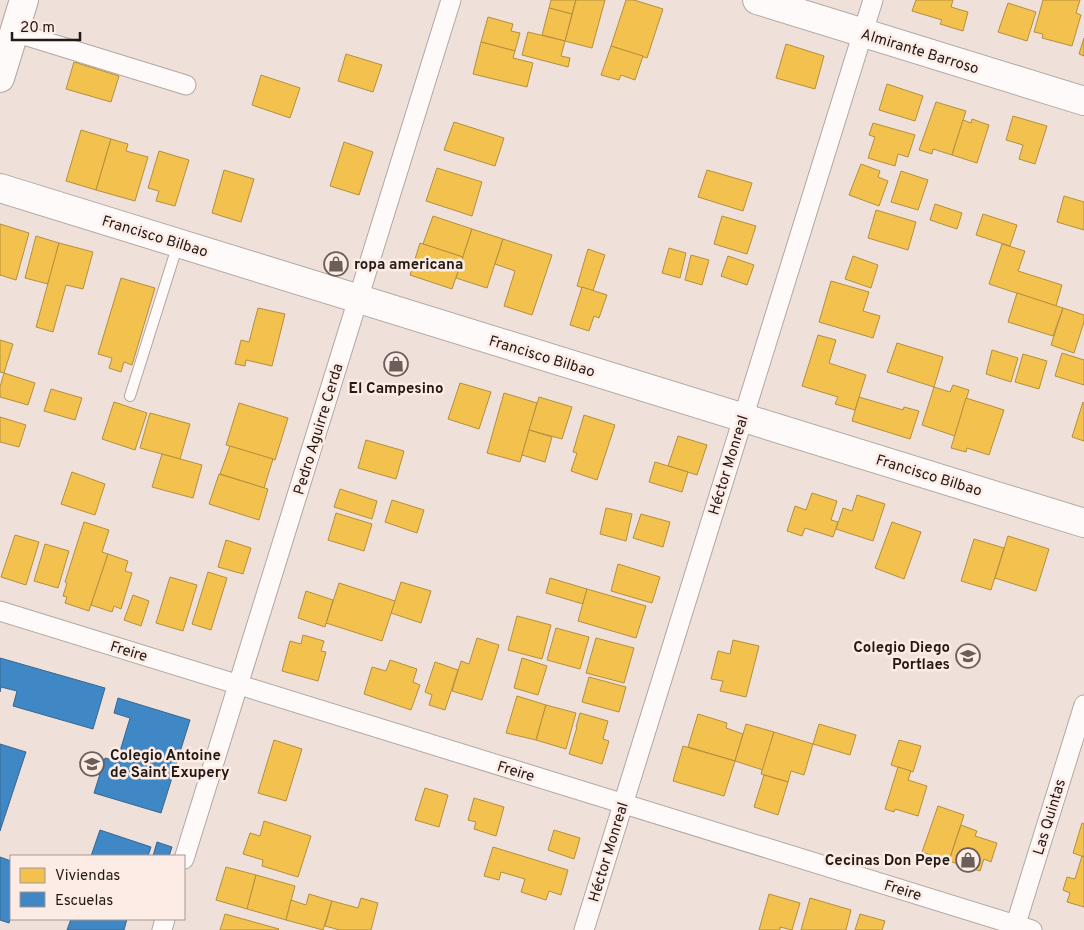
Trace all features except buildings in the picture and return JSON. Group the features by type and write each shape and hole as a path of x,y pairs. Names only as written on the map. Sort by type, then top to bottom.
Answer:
{"street":[{"path":"0,78 24,0"},
{"name":"Pedro Aguirre Cerda","path":"185,856 452,0"},
{"name":"Almirante Barroso","path":"757,0 1084,101"},
{"name":"Héctor Monreal","path":"584,930 873,0"},
{"path":"14,32 186,85"},
{"name":"Francisco Bilbao","path":"0,188 1084,523"},
{"name":"Freire","path":"0,611 1021,928"},
{"name":"Las Quintas","path":"1021,928 1084,705"}],"lane":[{"path":"130,396 178,243"}],"place":[{"name":"ropa americana","path":"336,264"},
{"name":"El Campesino","path":"396,364"},
{"name":"Colegio Diego Portlaes","path":"968,656"},
{"name":"Colegio Antoine de Saint Exupery","path":"92,764"},
{"name":"Cecinas Don Pepe","path":"968,860"}]}
